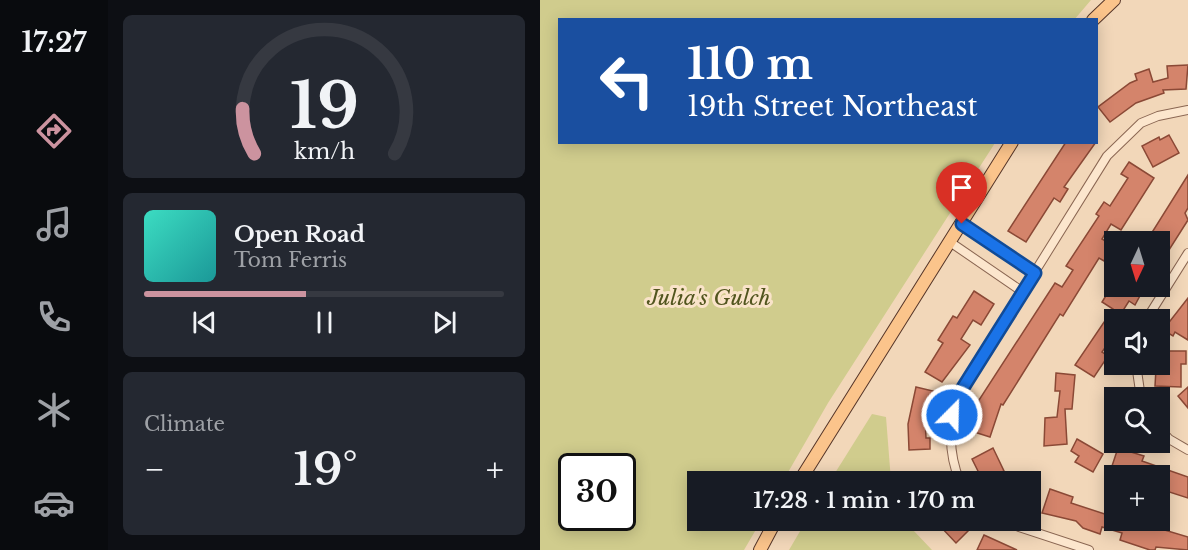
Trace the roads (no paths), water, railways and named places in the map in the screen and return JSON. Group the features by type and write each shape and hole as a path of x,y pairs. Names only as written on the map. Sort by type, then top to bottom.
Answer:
{"main road":[{"path":"1095,18 1114,0"},
{"path":"806,471 1011,144"},
{"path":"760,550 770,531"}],"street":[{"path":"956,471 951,455 950,431 955,405 1107,156 1126,135 1141,123 1158,116 1188,110"},
{"path":"962,224 1035,273"},
{"path":"950,242 1023,292"},
{"path":"1153,309 1188,253"},
{"path":"1170,440 1188,450"},
{"path":"1031,531 1089,550"}],"park label":[{"name":"Julia's Gulch","path":"709,298"}]}
